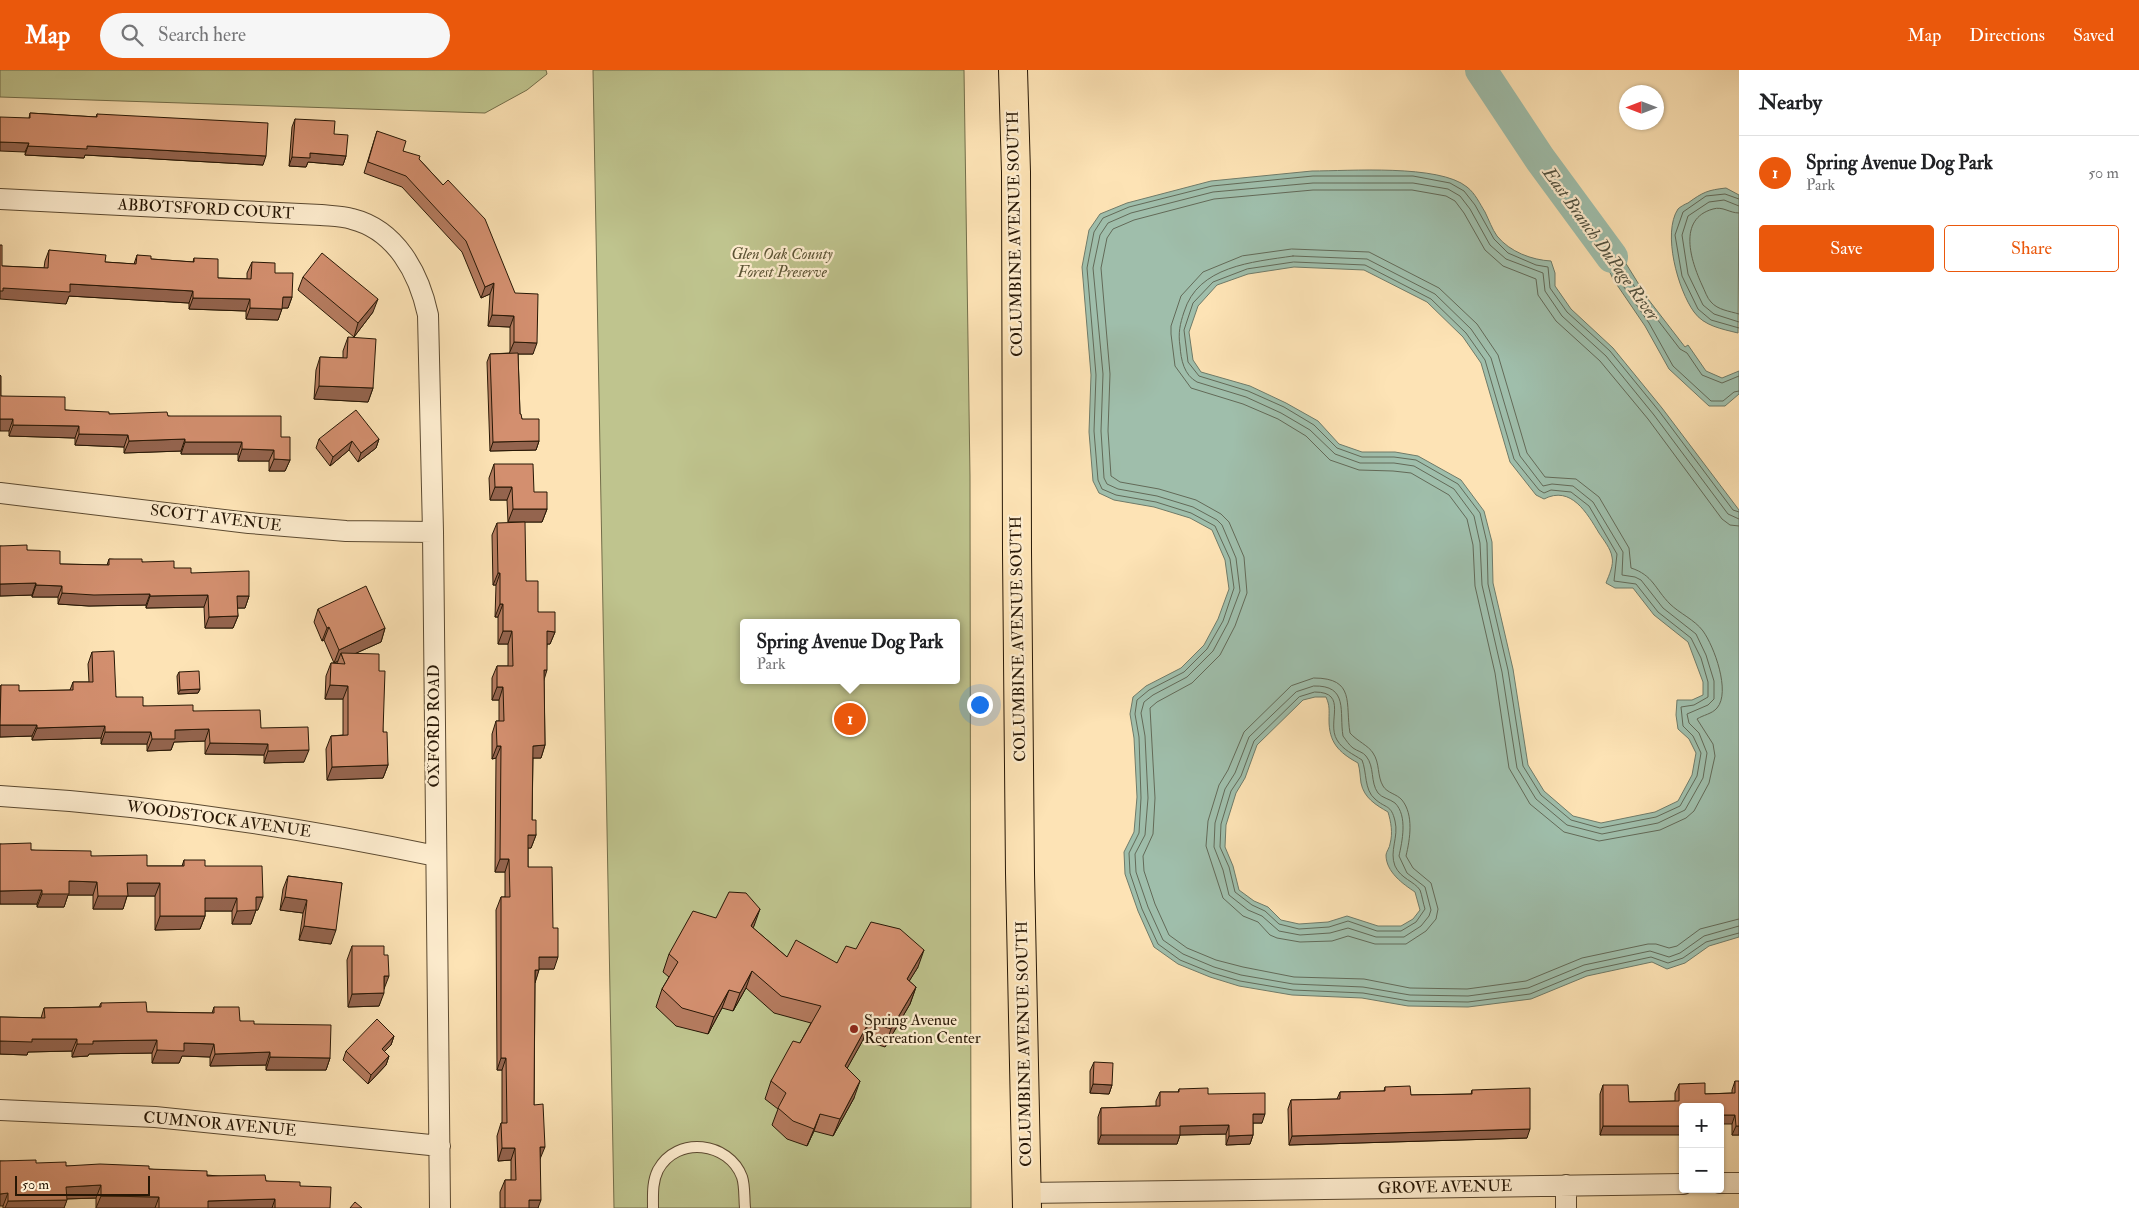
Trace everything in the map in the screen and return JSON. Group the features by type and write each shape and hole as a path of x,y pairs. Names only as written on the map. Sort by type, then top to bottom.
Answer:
{"main road":[{"name":"COLUMBINE AVENUE SOUTH","path":"1013,70 1016,172 1016,552 1027,1200"}],"street":[{"name":"ABBOTSFORD COURT","path":"0,199 321,215 352,219 374,228 401,250"},
{"name":"OXFORD ROAD","path":"401,250 423,292 428,315 433,532 440,1208"},
{"name":"SCOTT AVENUE","path":"0,493 258,524 346,531 433,532"},
{"name":"WOODSTOCK AVENUE","path":"0,796 151,808 208,815 328,834 436,856"},
{"name":"CUMNOR AVENUE","path":"0,1110 155,1117 440,1146"},
{"path":"1724,1183 1739,1183"},
{"name":"GROVE AVENUE","path":"1027,1200 1566,1185 1679,1184"},
{"path":"1566,1185 1566,1208"}],"lane":[{"path":"653,1208 654,1183 659,1169 668,1158 681,1149 696,1146 711,1148 725,1154 735,1165 742,1178 744,1208"}],"green space":[{"path":"0,70 546,70 547,74 527,90 485,113 0,97"},
{"name":"Glen Oak County Forest Preserve","path":"593,70 964,70 970,476 971,1208 614,1208"}],"water":[{"path":"1393,170 1436,175 1454,180 1467,187 1477,199 1495,233 1502,242 1522,254 1536,259 1551,261 1555,273 1555,286 1571,309 1613,348 1662,408 1739,510 1739,937 1709,946 1685,963 1667,969 1652,962 1587,976 1531,999 1468,1007 1408,1006 1362,998 1292,995 1239,986 1178,964 1154,947 1138,911 1125,874 1124,852 1134,832 1137,797 1134,738 1130,714 1133,697 1146,686 1181,668 1204,645 1218,619 1229,589 1225,560 1212,530 1190,518 1154,507 1114,500 1099,493 1093,481 1089,432 1091,375 1082,267 1089,230 1100,214 1127,203 1211,181 1312,171","holes":["1294,267 1364,270 1427,302 1463,337 1481,363 1510,462 1536,495 1544,499 1562,496 1570,498 1577,503 1589,517 1607,544 1611,554 1612,567 1606,583 1615,588 1633,588 1654,615 1688,642 1703,682 1703,695 1692,700 1677,700 1676,715 1678,729 1689,739 1696,753 1692,775 1678,801 1655,812 1601,823 1573,816 1544,791 1528,765 1513,669 1493,583 1492,542 1484,511 1461,480 1418,456 1395,452 1362,452 1339,444 1318,421 1286,403 1250,386 1201,372 1193,360 1189,332 1198,306 1217,285 1248,274","1326,697 1329,708 1329,728 1336,746 1345,755 1358,763 1361,783 1365,793 1375,804 1388,812 1391,836 1386,854 1387,861 1396,877 1415,892 1420,910 1413,919 1401,926 1378,926 1347,916 1328,922 1299,924 1281,920 1268,907 1254,901 1239,890 1233,866 1225,847 1226,825 1236,793 1245,778 1257,745 1303,700"]},
{"path":"1726,188 1739,195 1738,333 1708,324 1694,312 1682,290 1672,246 1673,219 1678,209 1706,192"},
{"path":"1585,219 1620,254 1648,299 1685,347 1688,345 1706,371 1722,378 1739,371 1739,394 1725,406 1709,406 1669,369 1645,326 1613,279"}],"building":[{"path":"30,113 97,117 97,114 268,123 266,156 87,146 87,149 28,146 29,143 0,142 0,117 30,118"},
{"path":"295,119 335,121 334,134 348,135 346,156 310,153 310,158 292,157"},
{"path":"377,131 406,141 403,151 420,156 419,159 443,185 448,180 485,219 515,293 538,294 537,343 514,342 514,316 492,315 494,283 485,287 466,241 406,176 368,162"},
{"path":"0,245 2,245 2,266 48,268 49,250 106,255 105,262 136,264 137,255 151,256 151,259 194,262 194,258 218,259 218,278 251,279 252,262 275,263 275,273 293,273 292,297 283,297 282,309 250,308 250,299 193,298 193,291 70,284 70,292 3,288 3,291 0,291"},
{"path":"322,253 378,299 358,323 303,277"},
{"path":"348,337 376,339 373,388 319,386 320,357 347,358"},
{"path":"518,353 520,414 522,419 539,419 539,441 493,442 490,354"},
{"path":"0,375 1,396 65,397 65,410 109,412 109,414 167,412 168,416 281,416 281,437 290,437 290,460 274,459 274,450 242,449 242,442 185,442 185,439 129,441 128,435 79,434 79,426 13,425 13,419 0,419"},
{"path":"356,410 379,439 361,453 352,441 333,457 319,439"},
{"path":"494,464 533,464 534,492 547,492 547,509 513,509 512,487 495,487"},
{"path":"525,522 526,581 538,581 538,612 555,612 555,632 547,631 547,670 544,670 545,745 533,746 532,820 536,820 536,835 528,835 528,867 552,867 553,928 558,928 558,957 539,957 539,970 535,970 534,1105 543,1104 545,1147 540,1147 541,1200 529,1200 529,1208 505,1208 505,1180 516,1180 515,1148 502,1148 501,1123 507,1123 506,1058 501,1058 501,897 510,897 509,859 500,859 501,746 497,746 496,721 504,721 503,687 497,687 497,666 513,666 512,631 503,631 503,604 500,604 500,573 498,573 497,523"},
{"path":"27,545 27,550 60,551 60,564 109,565 109,559 142,559 142,562 174,561 174,568 191,568 191,573 249,571 249,596 237,596 238,616 209,617 208,595 94,595 62,593 62,586 36,585 36,583 0,584 0,546"},
{"path":"366,586 385,628 339,650 329,627 327,628 318,609"},
{"path":"114,651 116,697 143,697 143,706 193,705 193,711 260,710 261,728 308,727 309,750 268,751 268,744 210,743 209,729 175,730 175,739 152,739 151,732 105,732 105,726 37,728 37,725 0,725 1,685 19,685 19,691 73,690 73,682 93,682 92,652"},
{"path":"341,653 379,654 379,671 385,671 383,732 387,732 388,765 332,767 331,736 348,735 348,686 330,685 331,663 345,664"},
{"path":"199,671 200,689 180,690 179,672"},
{"path":"31,843 31,850 91,851 91,856 147,855 147,866 184,866 184,860 205,860 205,866 262,866 263,897 256,897 256,910 237,911 237,898 205,898 205,916 160,916 160,883 127,883 128,896 98,896 97,882 69,881 69,894 42,894 42,890 0,891 0,844"},
{"path":"288,876 342,883 336,930 304,926 307,900 285,897"},
{"name":"Spring Avenue Recreation Center","path":"729,892 746,893 760,909 751,926 787,957 796,940 837,963 846,946 856,949 871,922 900,929 924,950 907,979 916,987 891,1029 869,1022 845,1066 860,1081 840,1119 820,1114 814,1129 793,1121 778,1108 786,1093 771,1081 793,1041 800,1043 821,1006 781,996 752,971 740,993 729,990 714,1017 682,1008 662,989 678,962 669,954 693,911 716,918"},
{"path":"352,946 384,946 384,955 388,955 389,976 384,976 384,993 352,994"},
{"path":"146,1002 147,1012 214,1013 214,1007 239,1007 240,1021 254,1021 254,1024 331,1025 330,1058 270,1057 270,1052 215,1054 214,1044 184,1043 184,1051 157,1050 157,1040 93,1041 93,1044 77,1044 77,1039 32,1039 32,1042 0,1041 0,1017 45,1018 44,1008 101,1007 101,1003"},
{"path":"377,1019 394,1036 382,1049 389,1056 371,1075 346,1051"},
{"path":"1094,1062 1113,1063 1112,1085 1093,1084"},
{"path":"1735,1081 1739,1081 1739,1126 1736,1126 1735,1115 1724,1115 1724,1103 1679,1103 1679,1126 1603,1126 1603,1085 1628,1085 1629,1102 1679,1101 1679,1084 1705,1083 1705,1094 1735,1093"},
{"path":"1410,1086 1411,1095 1472,1094 1472,1090 1530,1088 1530,1129 1292,1136 1291,1100 1340,1099 1340,1092 1385,1091 1385,1087"},
{"path":"1208,1088 1208,1094 1265,1093 1265,1114 1253,1114 1253,1135 1229,1136 1229,1125 1180,1126 1180,1135 1101,1135 1101,1108 1160,1106 1160,1092 1179,1092 1179,1089"},
{"path":"36,1160 36,1163 66,1162 66,1166 100,1164 149,1166 149,1169 207,1171 207,1176 265,1175 266,1181 300,1182 300,1186 331,1187 330,1208 275,1208 275,1199 208,1201 208,1208 159,1208 159,1197 101,1196 101,1185 66,1187 67,1200 8,1201 8,1193 0,1194 0,1161"},
{"path":"355,1202 362,1208 350,1208"}],"waterway":[{"name":"East Branch DuPage River","path":"1481,70 1540,159 1612,257"}],"place":[{"name":"Spring Avenue Dog Park","path":"850,719"},
{"name":"Spring Avenue Recreation Center","path":"854,1029"}]}
